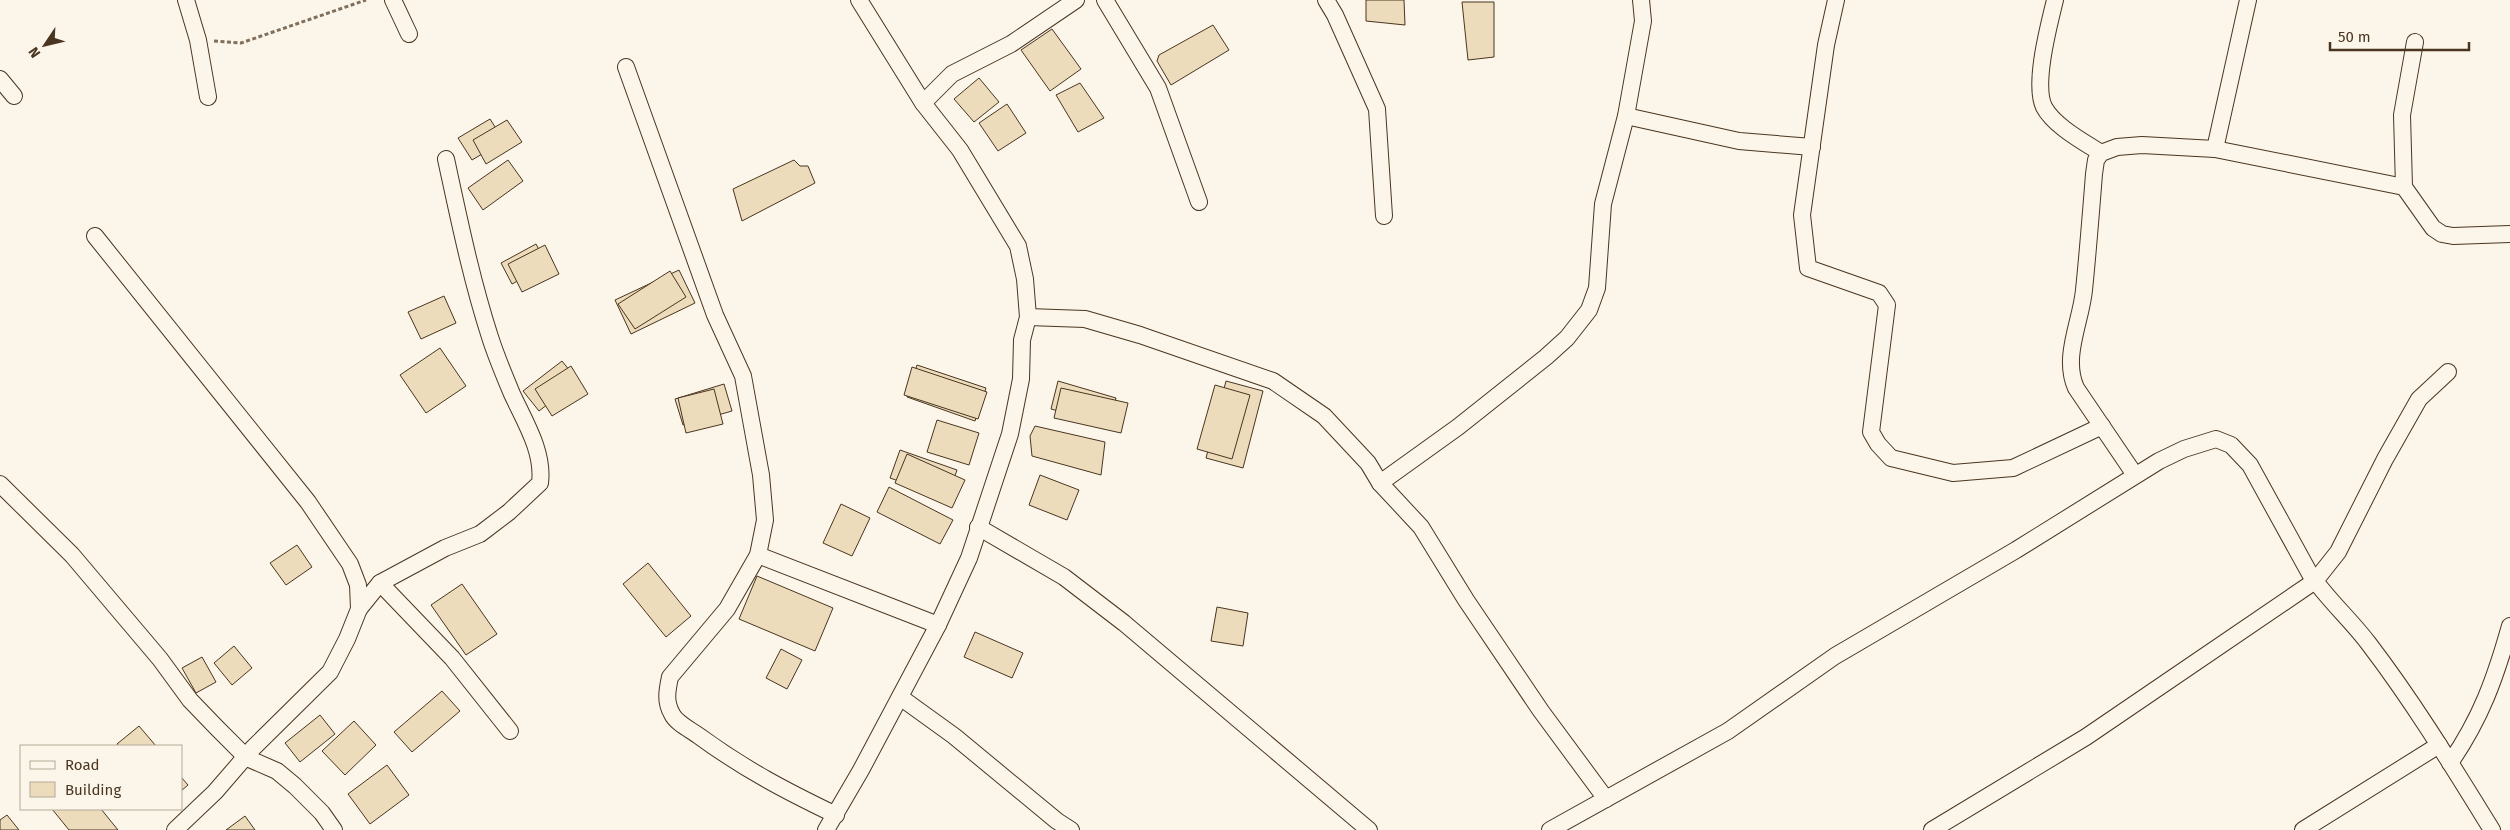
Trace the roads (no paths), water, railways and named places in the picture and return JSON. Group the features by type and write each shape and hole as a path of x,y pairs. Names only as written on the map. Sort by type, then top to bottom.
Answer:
{"street":[{"path":"186,0 198,40 208,97"},
{"path":"393,0 408,34"},
{"path":"826,830 900,697 938,624 969,558 1010,434 1020,378 1022,340 1028,317 1025,279 1018,246 960,150 923,103 859,0"},
{"path":"923,103 952,74 1011,44 1076,0"},
{"path":"1105,0 1158,88 1199,202"},
{"path":"1326,0 1335,15 1377,109 1384,216"},
{"path":"1380,483 1458,427 1546,356 1567,338 1589,310 1597,288 1603,204 1626,116 1643,22 1641,0"},
{"path":"1836,0 1826,45 1802,215 1808,268 1880,293 1887,305 1871,432 1878,444 1891,458 1953,473 2013,468 2102,426"},
{"path":"2055,0 2040,80 2044,107 2064,129 2101,153"},
{"path":"2215,149 2248,0"},
{"path":"2416,42 2402,115 2404,187 2433,228 2442,234 2453,236 2510,234"},
{"path":"626,67 715,315 743,376 762,474 764,520 758,555 727,609 670,677 667,703 673,717 715,748 762,778 836,815"},
{"path":"0,79 14,96"},
{"path":"1626,116 1739,141 1812,147"},
{"path":"2135,476 2076,388 2071,375 2070,361 2084,292 2094,174 2096,160 2101,153 2117,147 2142,145 2215,149 2404,187"},
{"path":"175,830 247,758 253,748 330,672 347,639 359,608 380,583 445,548 480,534 521,502 540,483 542,469 531,433 512,394 491,340 473,282 446,159"},
{"path":"95,236 313,508 350,564 358,585 359,608"},
{"path":"1028,317 1085,319 1140,335 1273,381 1324,416 1368,463 1380,483 1421,527 1466,600 1535,703 1606,799"},
{"path":"1932,830 2086,736 2315,581 2338,552 2385,459 2420,399 2448,372"},
{"path":"1550,830 1728,731 1835,656 2016,550 2135,476 2184,448 2216,439 2231,445 2250,465 2266,490 2315,581 2369,644 2439,745 2492,830"},
{"path":"0,484 72,554 160,659 190,700 247,758 277,771 322,813 334,830"},
{"path":"978,527 1064,577 1102,606 1253,730 1369,830"},
{"path":"758,555 938,624"},
{"path":"380,583 452,658 510,731"},
{"path":"2450,763 2471,732 2485,703 2510,626"},
{"path":"900,697 954,736 1057,821 1071,830"},
{"path":"2304,830 2439,745"}]}
